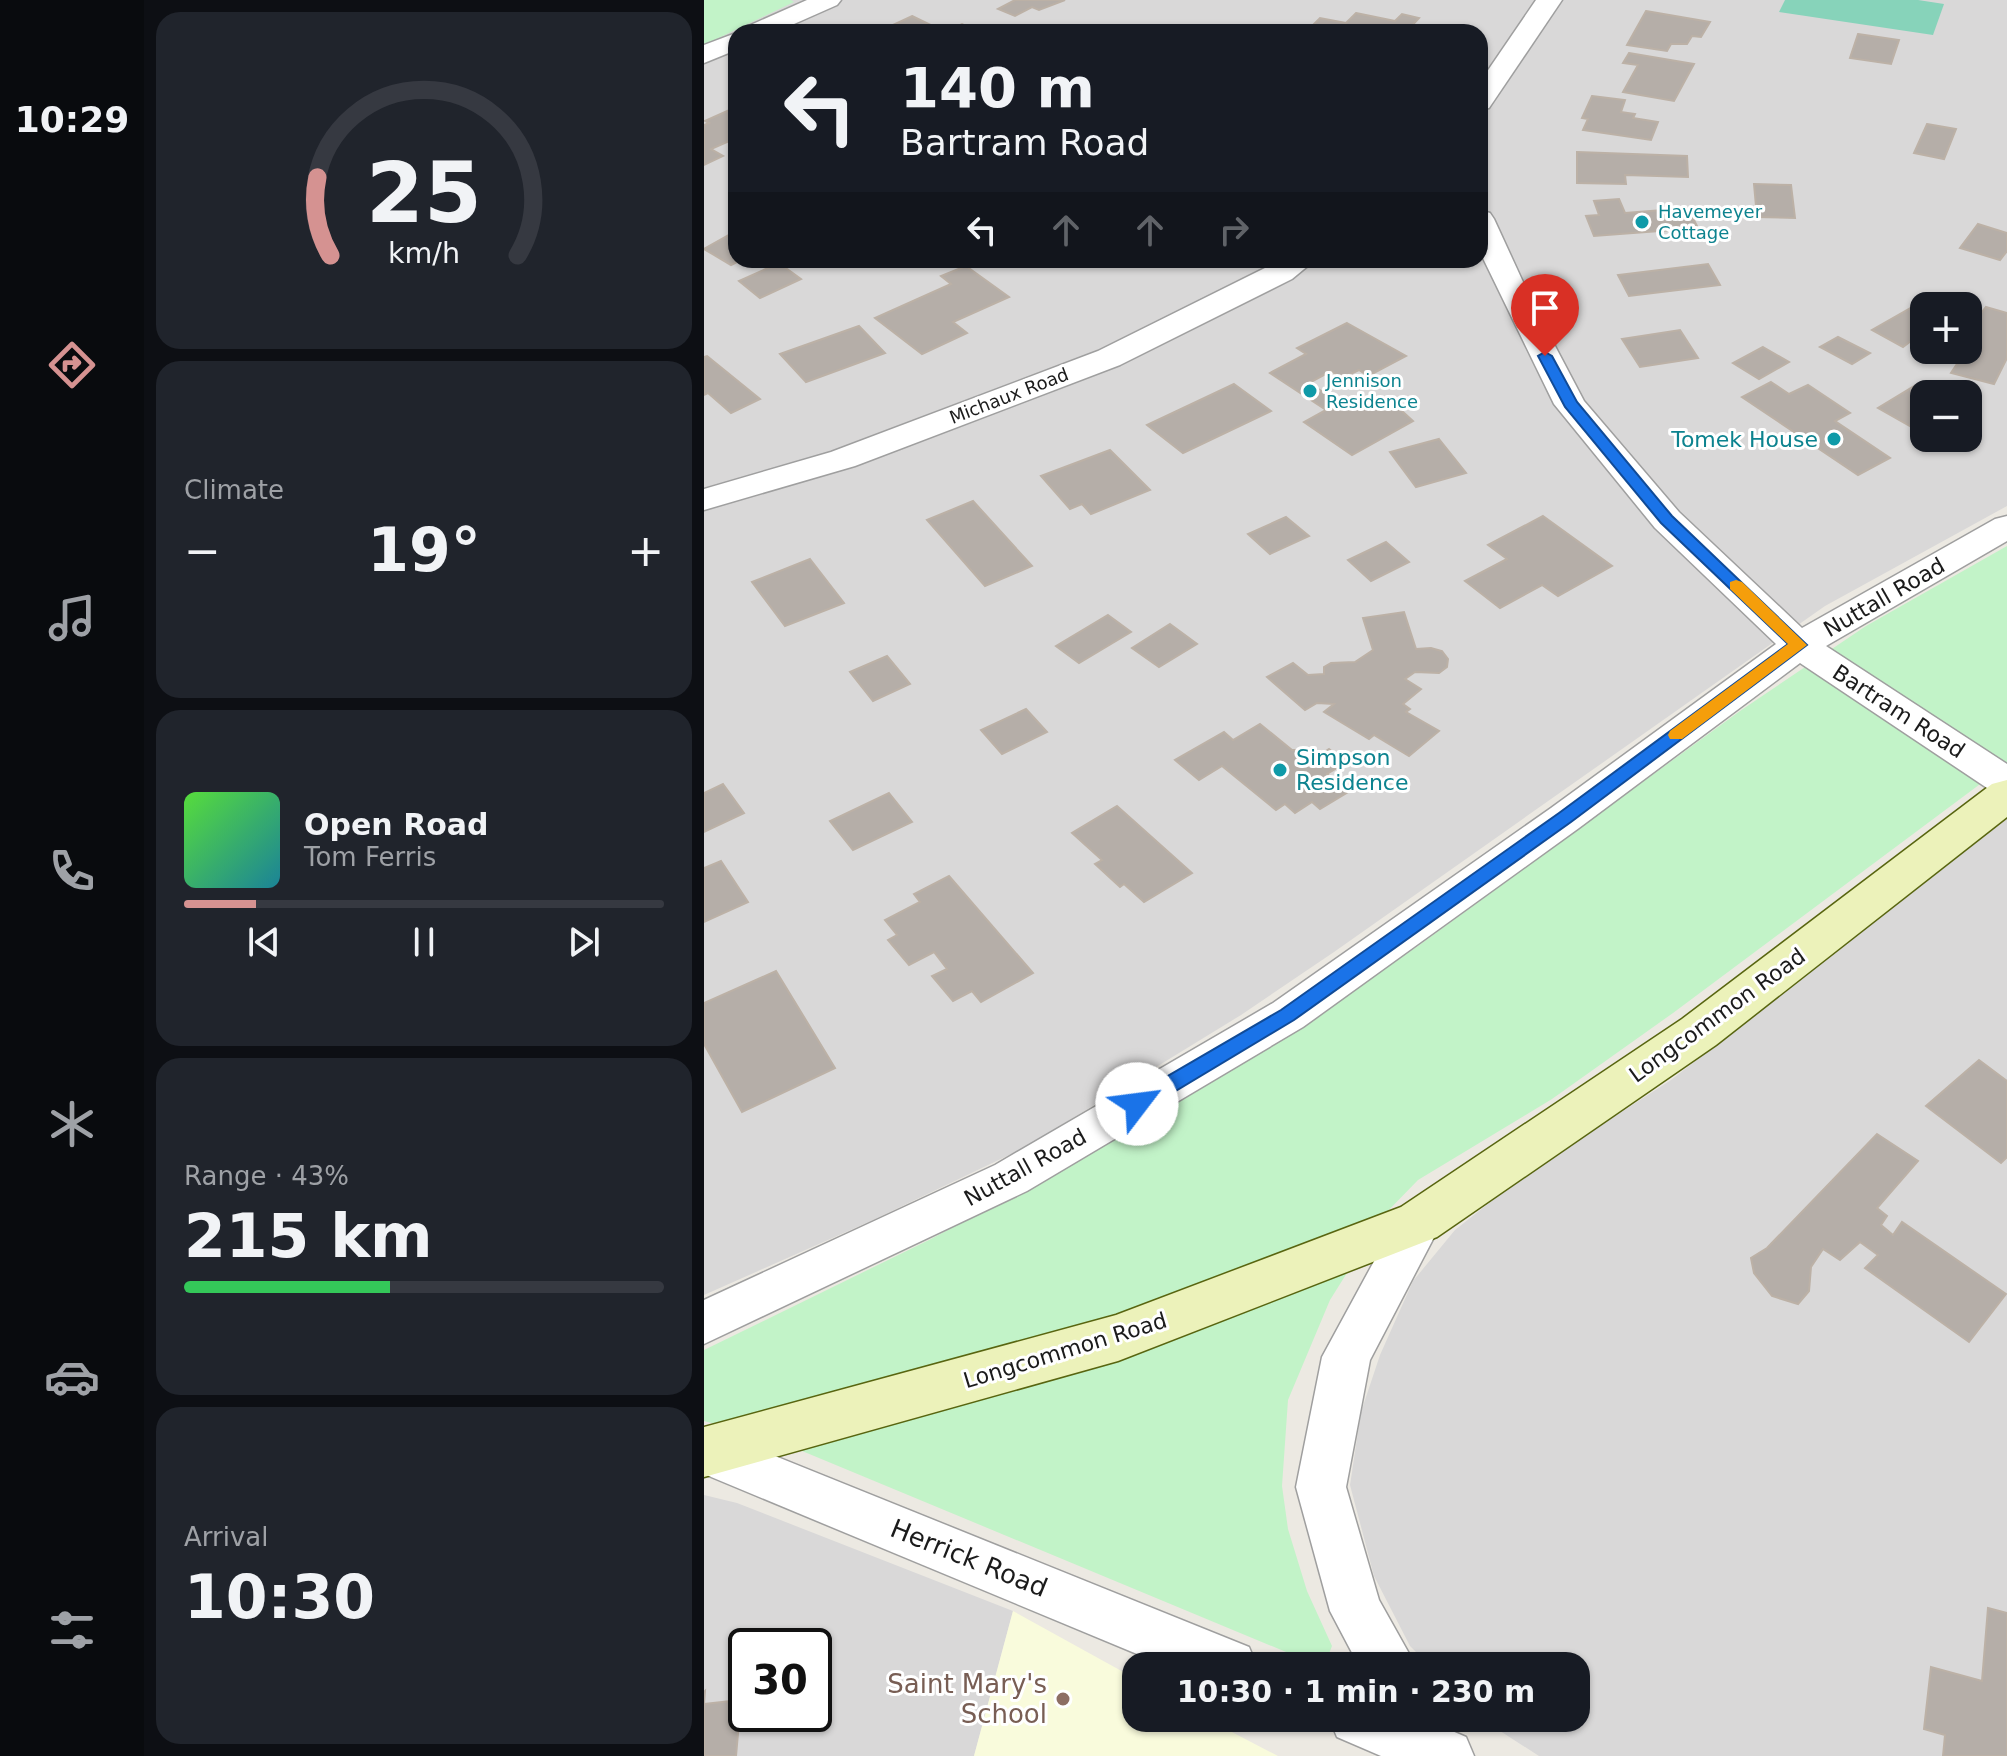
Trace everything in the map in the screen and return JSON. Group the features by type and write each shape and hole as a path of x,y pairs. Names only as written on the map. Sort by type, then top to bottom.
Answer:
{"street":[{"path":"773,24 828,0"},
{"path":"1488,90 1549,0"},
{"path":"704,55 728,44"},
{"name":"Bartram Road","path":"1488,237 1520,308 1570,404 1667,520 1799,645 2007,782"},
{"name":"Michaux Road","path":"704,500 843,459 1109,358 1289,268"},
{"name":"Nuttall Road","path":"704,1323 1011,1178 1288,1015 1565,818 1799,645 2007,527"},
{"name":"Longcommon Road","path":"706,1452 1118,1338 1419,1222 1699,1032 2007,795"},
{"name":"Longcommon Road","path":"1381,1652 1356,1611 1321,1487 1346,1357 1419,1222"},
{"name":"Herrick Road","path":"706,1452 1196,1652"},
{"path":"1403,1732 1437,1742"}],"shaded area":[{"path":"704,0 2007,0 2007,506 1825,606 1241,1015 1024,1148 704,1295"},
{"path":"2007,819 2007,1756 1539,1756 1502,1732 1590,1732 1590,1652 1416,1652 1374,1576 1350,1485 1361,1412 1380,1355 1413,1281 1455,1230 1527,1173 1671,1080"},
{"path":"704,1495 737,1503 1013,1611 974,1756 704,1756"},
{"name":"Saint Mary's School","path":"1013,1611 1122,1671 1122,1732 1232,1732 1278,1756 974,1756"}],"green space":[{"path":"704,0 794,2 748,24 728,24 728,34 704,45"},
{"path":"1785,0 1918,0 1944,4 1933,35 1779,12"},
{"path":"2007,546 2007,764 1673,1013 1552,1099 1418,1180 1382,1217 1330,1300 1288,1400 1282,1486 1288,1529 1307,1591 1332,1646 1330,1652 1286,1652 778,1441 704,1421 704,1350 929,1240 1074,1163 1307,1021 1418,946 1740,711 1866,626"}],"building":[{"path":"1015,0 1065,0 1039,10 1032,7 1015,16 998,9"},
{"path":"1646,11 1710,22 1701,37 1692,36 1687,44 1671,44 1667,51 1627,45"},
{"path":"1356,13 1395,21 1402,14 1419,18 1413,24 1314,24 1320,18 1346,23"},
{"path":"912,16 928,24 895,24"},
{"path":"1858,34 1899,40 1891,64 1850,58"},
{"path":"1629,53 1694,64 1674,101 1623,92 1638,65 1623,63"},
{"path":"1592,96 1625,100 1621,112 1635,114 1633,118 1658,122 1651,140 1583,130 1588,119 1582,118"},
{"path":"728,111 728,142 711,149 723,156 704,165 704,125 709,123 705,121"},
{"path":"1927,124 1956,129 1944,159 1914,153"},
{"path":"1577,152 1687,156 1688,177 1625,175 1626,184 1577,183"},
{"path":"1754,184 1791,185 1795,218 1757,217"},
{"name":"Havemeyer Cottage","path":"1619,199 1625,213 1688,208 1698,228 1594,236 1586,216 1599,215 1594,201"},
{"path":"1978,224 2007,233 2007,251 2000,260 1960,248"},
{"path":"728,236 728,263 704,249"},
{"path":"1708,264 1720,285 1629,296 1618,275"},
{"path":"768,268 786,268 801,279 760,298 739,281"},
{"path":"969,268 1009,297 953,322 967,333 922,354 875,318 951,284 941,276"},
{"path":"1986,307 2007,313 2007,358 1994,384 1951,373 1957,364 1982,364 1982,312"},
{"path":"1910,308 1910,342 1903,347 1872,330"},
{"name":"Jennison Residence","path":"1347,323 1406,356 1368,376 1359,370 1342,378 1331,371 1309,383 1340,403 1361,400 1383,402 1401,410 1413,421 1352,455 1304,422 1326,410 1270,373 1306,354 1297,348"},
{"path":"859,326 885,353 806,382 780,354"},
{"path":"1680,330 1698,358 1640,367 1622,339"},
{"path":"1838,337 1870,353 1852,364 1820,347"},
{"path":"1763,347 1789,362 1759,379 1733,363"},
{"path":"707,356 760,399 731,413 708,393 704,395 704,357"},
{"name":"Tomek House","path":"1771,382 1789,394 1808,385 1850,413 1835,421 1890,458 1858,475 1742,397"},
{"path":"1234,384 1271,411 1183,453 1147,425"},
{"path":"1910,389 1910,426 1878,408"},
{"path":"1439,439 1466,473 1416,487 1390,452"},
{"path":"1110,450 1150,490 1091,514 1082,504 1070,509 1041,476"},
{"path":"973,501 1032,566 985,586 927,520"},
{"path":"1543,516 1612,566 1558,596 1542,585 1500,608 1465,581 1507,559 1488,545"},
{"path":"1286,517 1309,536 1270,554 1248,534"},
{"path":"1386,542 1409,562 1371,581 1348,560"},
{"path":"810,559 844,603 785,626 752,582"},
{"path":"1404,612 1416,649 1442,651 1448,659 1447,667 1439,673 1415,672 1405,679 1421,689 1403,704 1410,709 1406,712 1439,731 1409,756 1374,735 1369,739 1324,712 1334,704 1317,703 1305,710 1267,677 1293,663 1308,675 1324,674 1324,667 1331,663 1355,662 1373,650 1363,618"},
{"path":"1108,615 1131,632 1079,663 1056,646"},
{"path":"1170,624 1197,644 1159,667 1132,648"},
{"path":"887,656 910,684 873,701 850,672"},
{"path":"1026,709 1047,732 1002,754 981,730"},
{"name":"Simpson Residence","path":"1260,724 1292,750 1301,750 1312,760 1329,749 1345,763 1327,774 1348,792 1320,809 1312,802 1295,813 1285,804 1276,810 1222,766 1199,780 1175,760 1224,732 1233,740"},
{"path":"723,784 744,813 704,832 704,793"},
{"path":"889,793 912,822 853,850 830,821"},
{"path":"1117,806 1192,873 1144,902 1124,884 1120,887 1095,864 1102,860 1072,833"},
{"path":"721,861 748,902 704,922 704,868"},
{"path":"949,876 1033,973 981,1002 972,991 953,1001 932,976 947,969 934,952 909,965 888,940 897,935 885,920 920,902 914,894"},
{"path":"776,971 835,1068 742,1112 704,1044 704,1003"},
{"path":"1979,1060 2007,1081 2007,1157 2001,1163 1926,1106"},
{"path":"1877,1134 1918,1161 1877,1208 1887,1216 1881,1225 1893,1235 1902,1222 2006,1294 1969,1342 1865,1268 1878,1255 1860,1242 1840,1260 1823,1249 1811,1267 1809,1291 1798,1304 1772,1296 1754,1273 1751,1258 1767,1248"},
{"path":"1988,1608 2007,1613 2007,1756 1943,1756 1945,1735 1924,1729 1931,1667 1982,1681"},
{"path":"728,1701 728,1732 738,1732 736,1756 704,1756 704,1704"}],"slow traffic":[{"path":"1676,735 1799,645 1736,585"}],"place":[{"name":"Havemeyer Cottage","path":"1642,222"},
{"name":"Jennison Residence","path":"1310,391"},
{"name":"Tomek House","path":"1834,439"},
{"name":"Simpson Residence","path":"1280,770"},
{"name":"Saint Mary's School","path":"1063,1699"}],"route":[{"path":"1137,1104 1288,1015 1565,818 1799,645 1667,520 1570,404 1545,356"}]}
